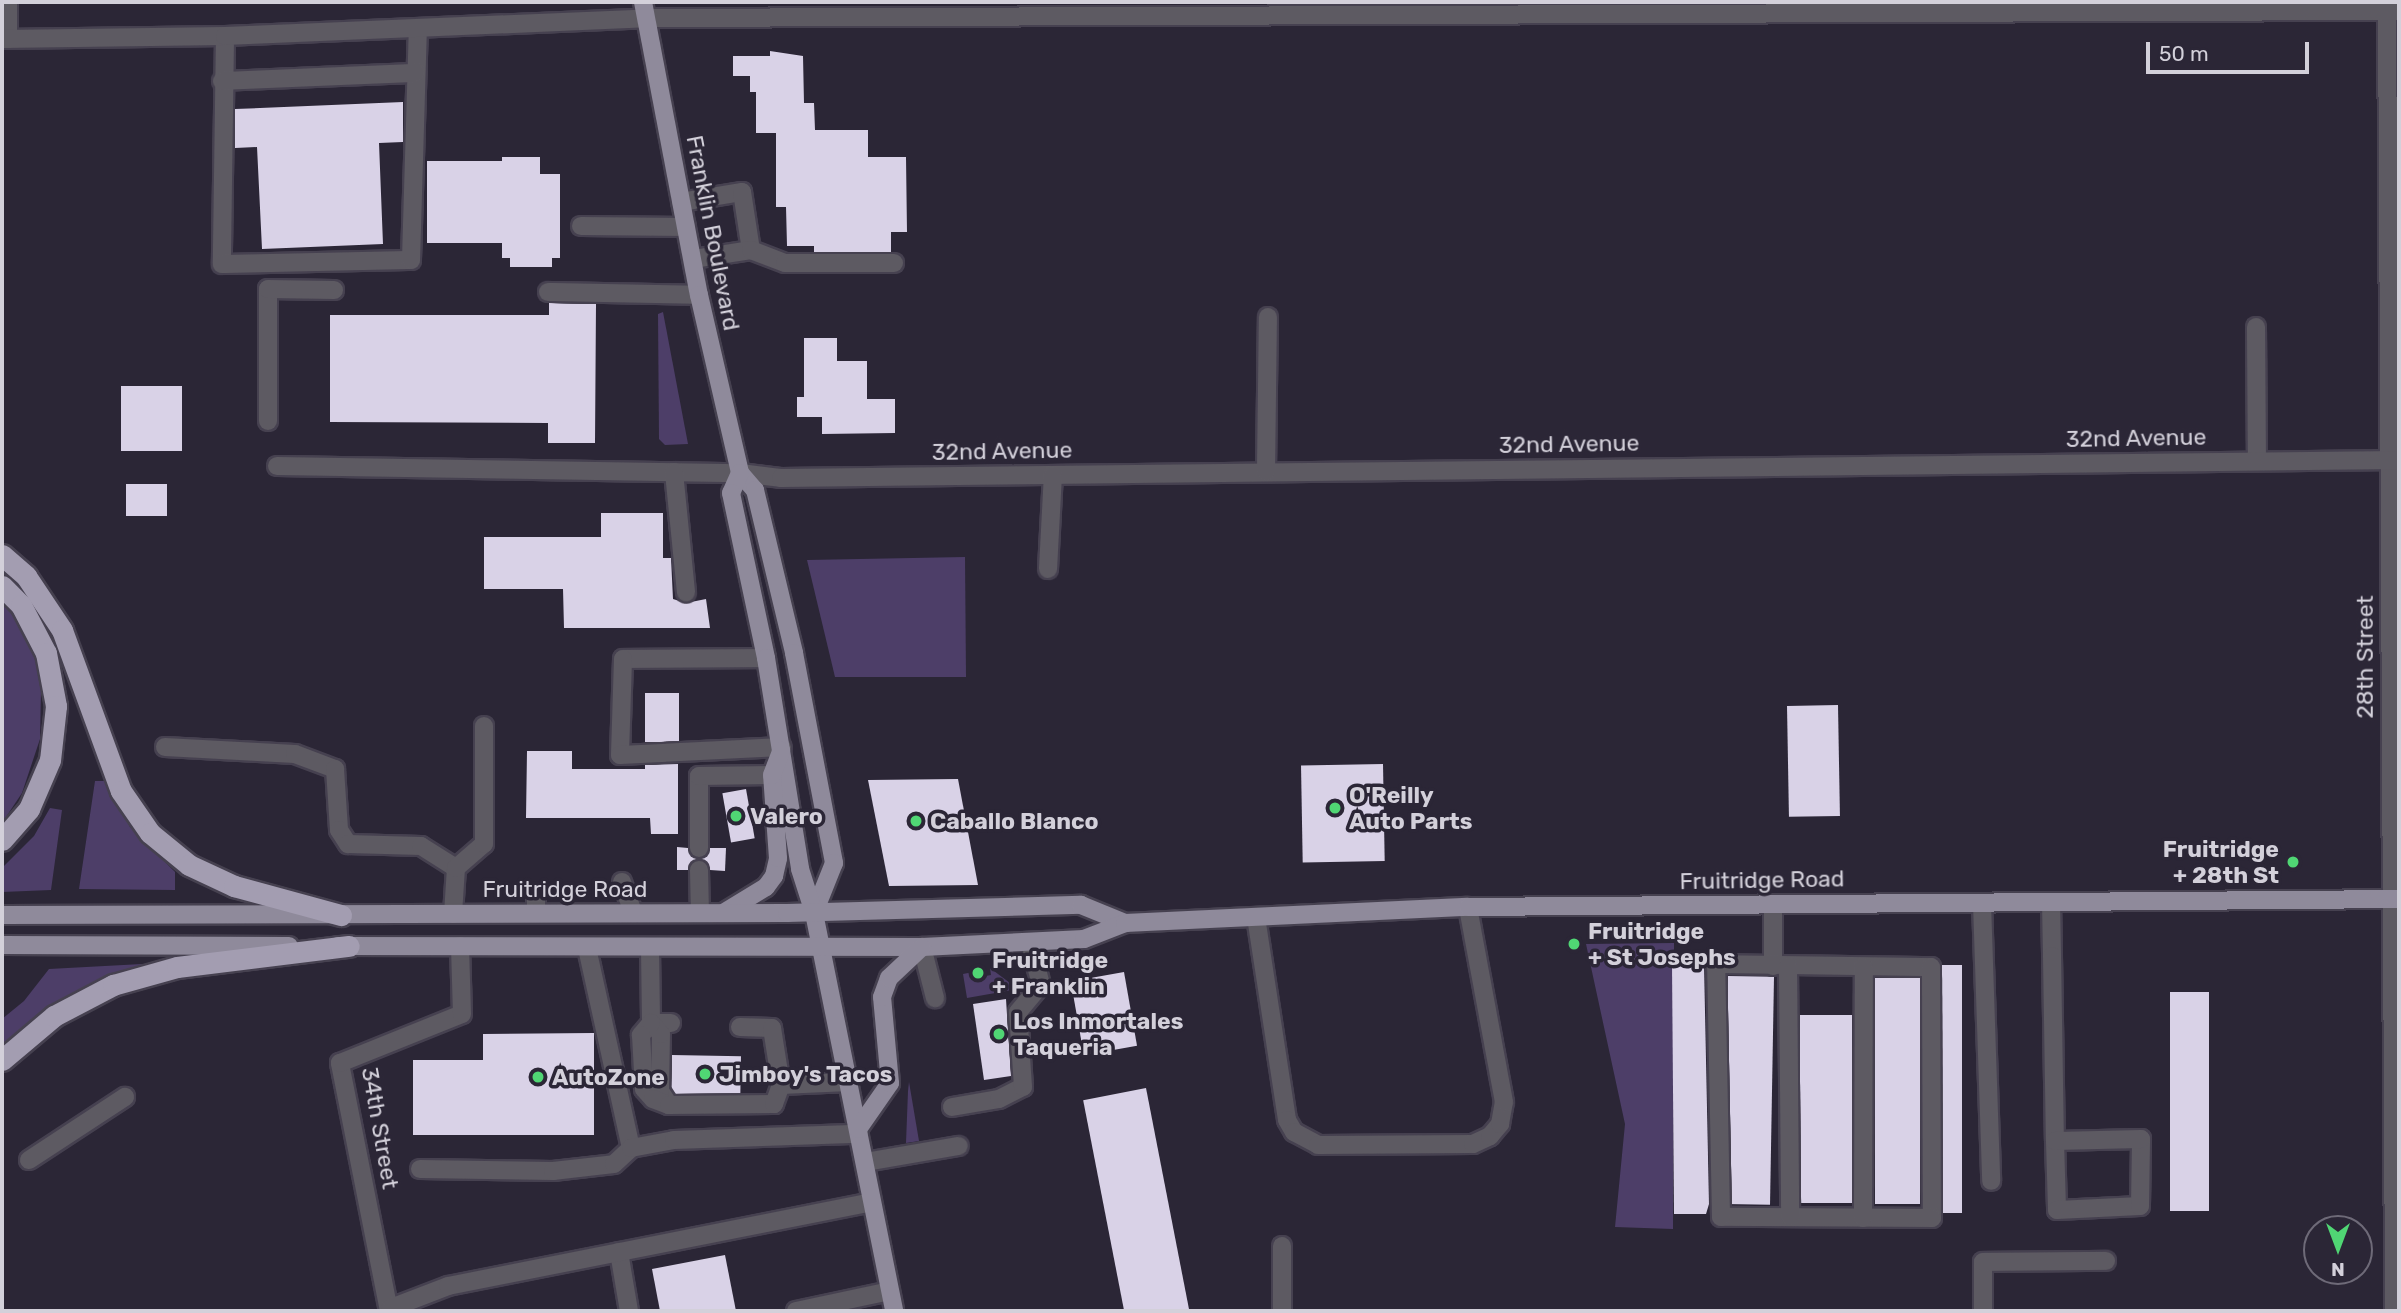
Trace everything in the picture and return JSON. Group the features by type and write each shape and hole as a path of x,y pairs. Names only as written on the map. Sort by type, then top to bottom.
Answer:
{"highway":[{"path":"2,555 26,576 62,630 121,791 150,832 189,865 234,887 341,915"},
{"path":"2,586 21,605 46,653 56,706 50,760 29,809 2,840"},
{"path":"2,1060 54,1016 113,985 177,967 349,946"}],"main road":[{"name":"Franklin Boulevard","path":"644,10 699,295 740,473 755,490 794,653 834,863 814,913"},
{"name":"Franklin Boulevard","path":"740,473 730,494 766,658 800,869 814,913 894,1311"},
{"path":"724,913 766,887 774,876 778,858 772,775 782,747"},
{"name":"Fruitridge Road","path":"2,945 650,949 922,947 1084,939 1125,923 1468,907 2395,899"},
{"name":"Fruitridge Road","path":"2,915 814,913 1081,905 1125,923"},
{"path":"858,1131 890,1083 882,997 889,978 922,947"}],"street":[{"path":"8,2 5,38 225,36 418,29 644,10 2391,8"},
{"name":"28th Street","path":"2391,8 2396,1040 2393,1311"},
{"path":"225,36 222,81 222,264 411,260 418,29"},
{"path":"222,81 416,73"},
{"path":"681,202 742,192 751,250"},
{"path":"581,226 686,227"},
{"path":"693,259 751,250 785,263 894,263"},
{"path":"268,421 268,289 334,290"},
{"path":"548,292 699,295"},
{"path":"1266,472 1268,317"},
{"path":"2256,327 2257,461"},
{"name":"32nd Avenue","path":"277,466 740,473 781,478 2394,460"},
{"path":"674,472 686,592"},
{"path":"1048,569 1053,475"},
{"path":"766,658 623,659 620,755 782,747"},
{"path":"453,914 456,868 484,844 484,726"},
{"path":"165,747 295,754 335,769 339,830 348,844 421,846 456,868"},
{"path":"699,848 699,776 772,775"},
{"path":"699,870 700,913"},
{"path":"622,883 633,912"},
{"path":"536,893 536,913"},
{"path":"2051,902 2055,1141 2057,1210 2140,1206 2141,1139 2055,1141"},
{"path":"1982,903 1990,1181"},
{"path":"1773,905 1781,966 1790,1217"},
{"path":"1256,916 1287,1120 1294,1132 1318,1145 1473,1144 1490,1136 1500,1124 1504,1102 1468,907"},
{"path":"953,1107 999,1099 1023,1087 1018,1012 1041,985 1030,942"},
{"name":"34th Street","path":"391,1310 340,1063 462,1014 460,946"},
{"path":"922,947 935,998"},
{"path":"587,948 631,1148"},
{"path":"650,949 650,1023 641,1035 644,1089 653,1100 669,1105 774,1104 781,1085 772,1028 740,1027"},
{"path":"1716,964 1781,966 1931,967 1932,1217 1721,1217 1716,964"},
{"path":"1863,1218 1864,967"},
{"path":"650,1023 671,1023"},
{"path":"781,1085 849,1082"},
{"path":"29,1160 125,1097"},
{"path":"420,1169 553,1171 614,1164 631,1148 674,1140 858,1131"},
{"path":"864,1163 959,1146"},
{"path":"391,1310 448,1286 872,1202"},
{"path":"1282,1246 1282,1311"},
{"path":"619,1252 629,1311"},
{"path":"1983,1311 1983,1262 2106,1261"},
{"path":"796,1311 890,1291"}],"shaded area":[{"path":"663,312 688,444 665,445 659,439 658,314"},
{"path":"965,557 966,677 835,677 807,560"},
{"path":"2,598 36,654 41,690 40,739 22,793 2,823"},
{"path":"95,781 105,781 130,827 175,872 175,890 79,889"},
{"path":"50,808 62,810 51,890 2,892 2,868 34,836"},
{"path":"1674,943 1673,1229 1615,1227 1625,1124 1586,944"},
{"path":"142,964 143,968 2,1051 2,1019 24,1001 49,969"},
{"path":"990,968 1018,989 967,998 963,974 973,972 974,978 991,975"},
{"path":"909,1082 919,1141 906,1143 908,1091"}],"building":[{"path":"770,51 803,56 804,103 814,103 815,130 868,130 868,157 906,157 907,232 891,232 891,252 814,252 814,246 787,246 786,207 776,207 776,133 756,133 756,92 750,92 750,76 733,76 733,56 770,56"},
{"path":"403,102 403,142 379,143 383,244 262,249 257,147 235,148 235,109"},
{"path":"502,157 540,157 540,174 560,174 560,258 552,258 552,267 510,267 510,258 502,258 502,243 427,243 427,161 502,161"},
{"path":"549,303 596,304 595,443 548,443 548,423 330,422 330,315 549,315"},
{"path":"804,338 837,338 837,361 867,361 867,399 895,399 895,433 822,434 822,417 797,417 797,397 804,397"},
{"path":"121,386 182,386 182,451 121,451"},
{"path":"126,484 167,484 167,516 126,516"},
{"path":"601,513 663,513 663,558 671,558 673,599 686,603 706,599 710,628 564,628 563,589 484,589 484,537 601,537"},
{"path":"645,693 679,693 679,742 645,742"},
{"path":"1838,705 1840,816 1789,817 1787,706"},
{"path":"527,751 572,751 572,769 645,769 645,765 678,764 678,834 651,834 650,818 526,818"},
{"path":"1383,764 1385,861 1303,862 1301,765"},
{"path":"958,779 978,885 889,886 868,780"},
{"path":"746,789 755,838 731,842 722,793"},
{"path":"677,847 688,848 697,859 688,870 677,870"},
{"path":"710,848 726,848 725,871 710,870 701,859"},
{"path":"1704,964 1709,1204 1706,1214 1674,1214 1672,965"},
{"path":"1942,965 1962,965 1962,1213 1942,1213"},
{"path":"1124,972 1137,1046 1084,1055 1071,981"},
{"path":"1728,976 1774,977 1770,1205 1724,1204"},
{"path":"1875,978 1920,978 1920,1204 1875,1204"},
{"path":"2170,992 2209,992 2209,1211 2170,1211"},
{"path":"1006,999 1011,1076 984,1080 973,1004"},
{"path":"1800,1015 1852,1015 1852,1203 1800,1203"},
{"path":"594,1033 594,1135 413,1135 413,1060 483,1060 483,1034"},
{"path":"672,1055 741,1056 740,1095 671,1094"},
{"path":"1146,1088 1189,1311 1124,1311 1083,1100"},
{"path":"725,1255 736,1311 660,1311 652,1269"}],"place":[{"name":"O'Reilly Auto Parts","path":"1335,808"},
{"name":"Valero","path":"736,816"},
{"name":"Caballo Blanco","path":"916,821"},
{"name":"Fruitridge + 28th St","path":"2293,862"},
{"name":"Fruitridge + St Josephs","path":"1574,944"},
{"name":"Fruitridge + Franklin","path":"978,973"},
{"name":"Los Inmortales Taqueria","path":"999,1034"},
{"name":"Jimboy's Tacos","path":"705,1074"},
{"name":"AutoZone","path":"538,1077"}]}
